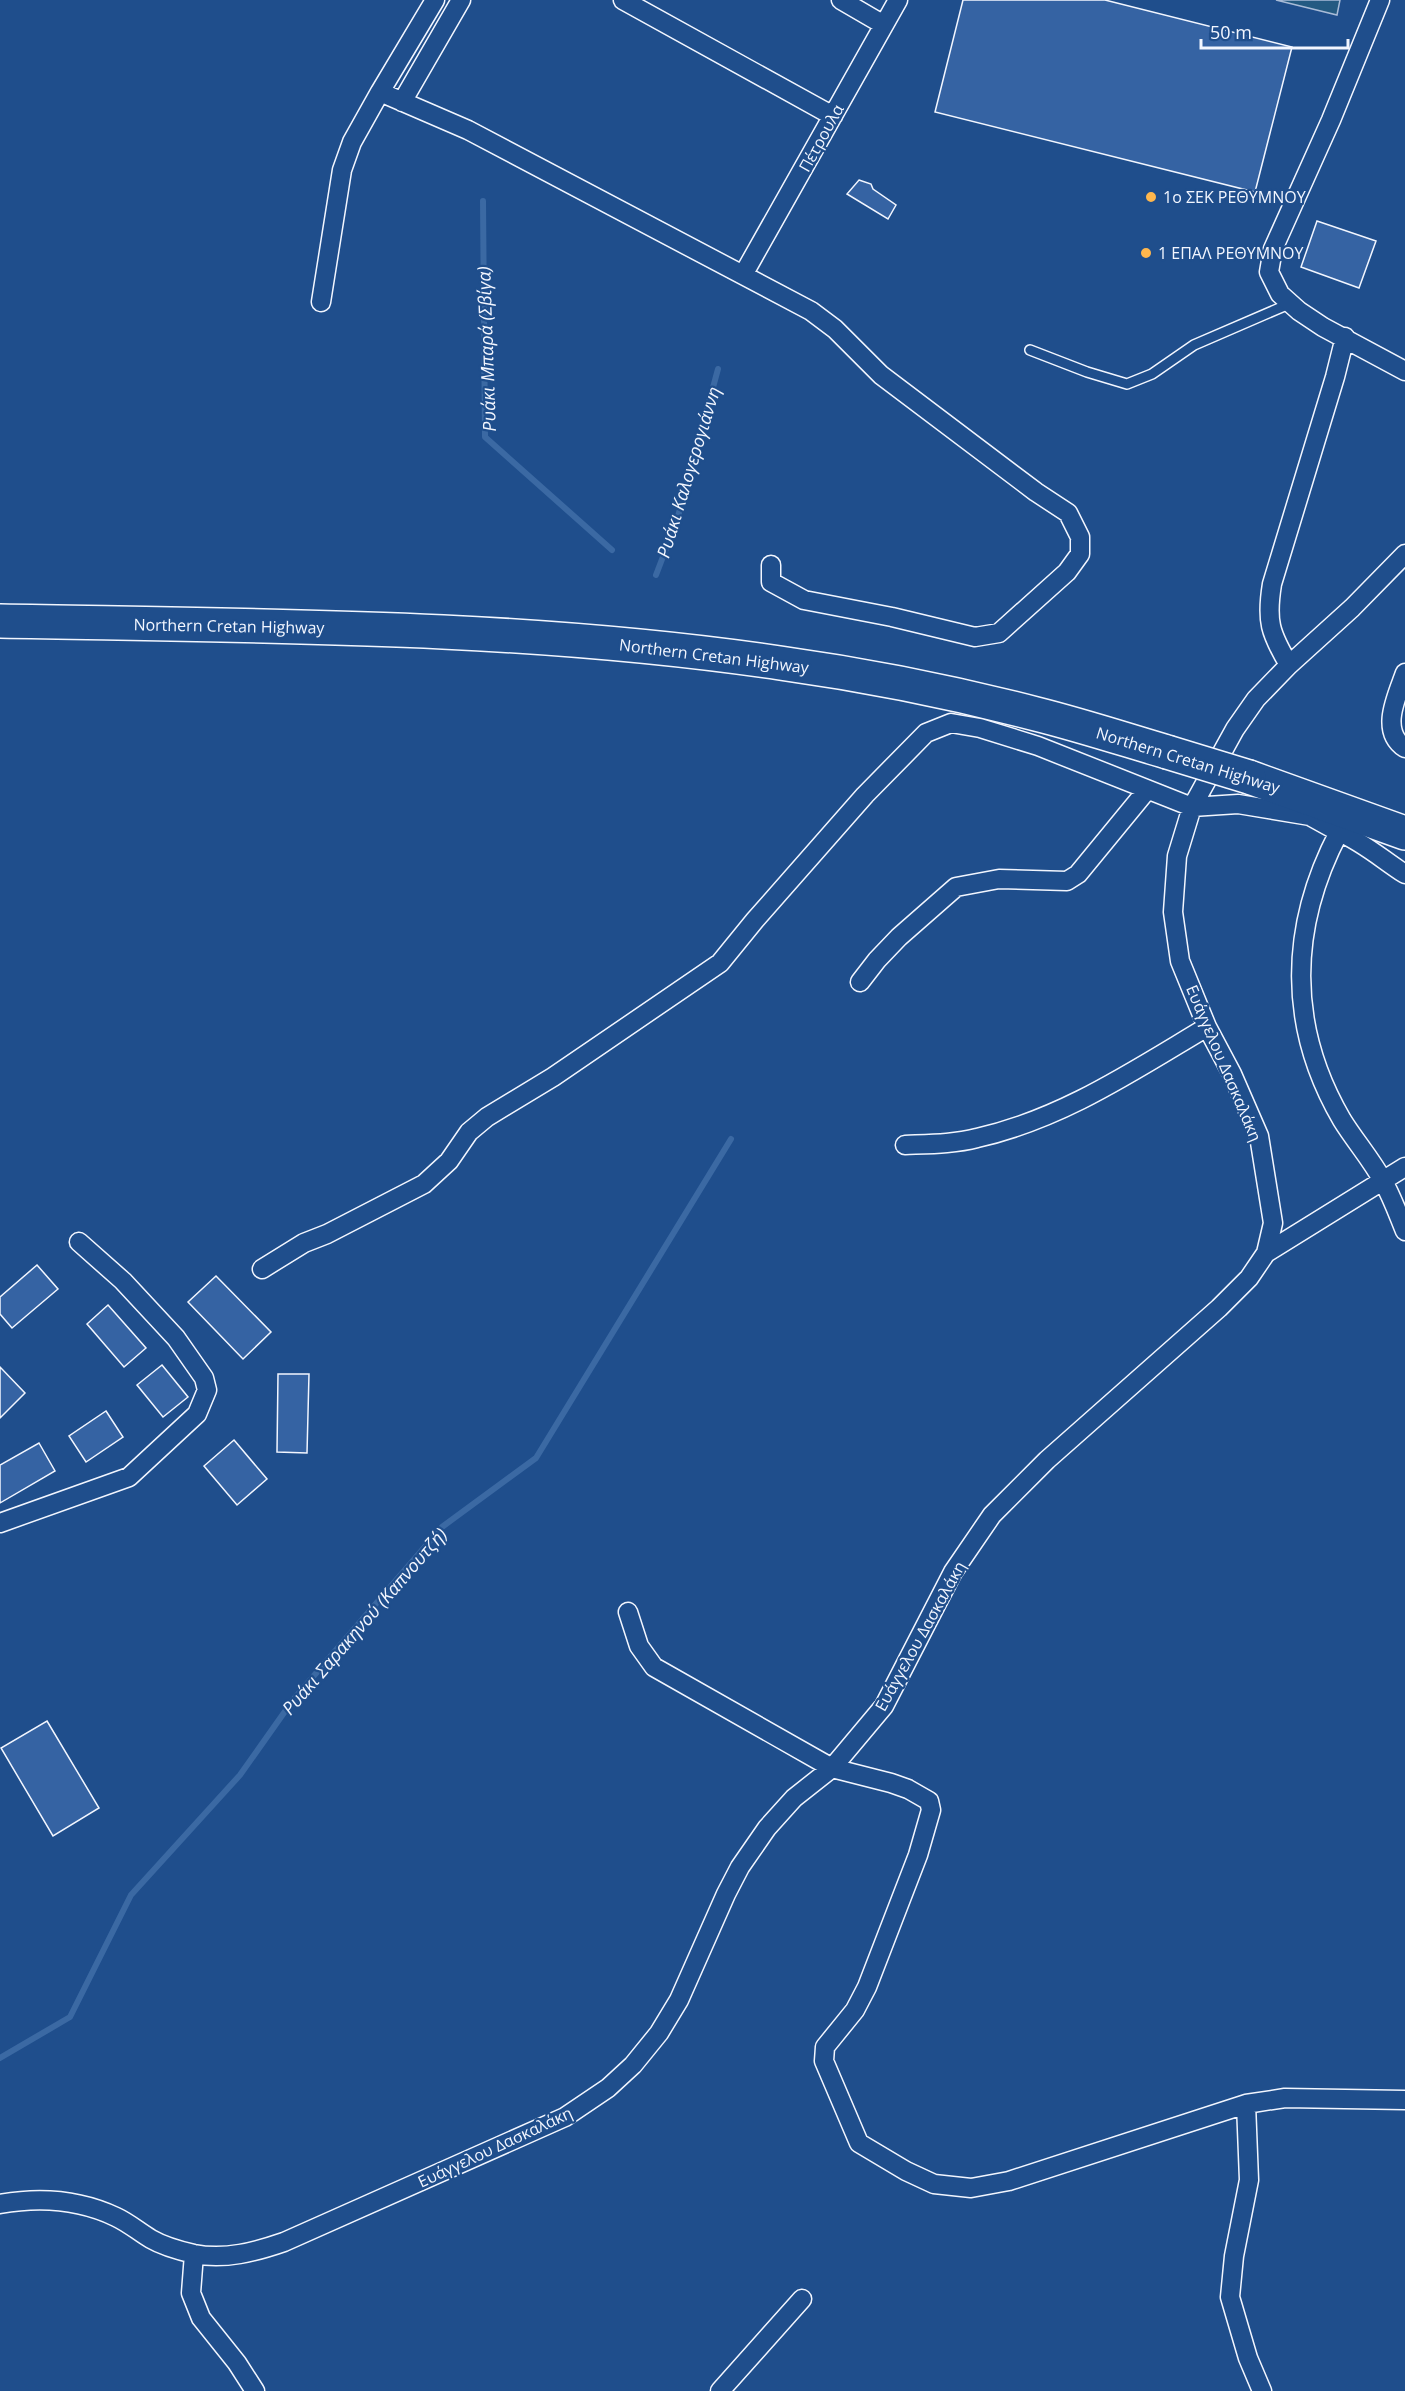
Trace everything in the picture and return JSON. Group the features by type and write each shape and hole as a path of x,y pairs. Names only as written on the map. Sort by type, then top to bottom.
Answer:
{"highway":[{"name":"Northern Cretan Highway","path":"0,621 297,627 484,634 639,645 781,663 931,690 1036,714 1249,777 1405,833"}],"street":[{"path":"321,302 342,170 352,142 435,0"},
{"path":"402,102 461,0"},
{"path":"623,0 833,116"},
{"path":"840,0 884,25"},
{"name":"Πέτρουλα","path":"743,275 898,0"},
{"path":"1380,0 1331,120 1273,249 1269,272 1273,284 1289,304 1310,320 1405,371"},
{"path":"380,92 468,130 811,311 835,329 881,375 1036,492 1068,513 1080,537 1080,554 1067,572 999,633 975,638 892,617 804,600 771,582 771,565"},
{"path":"1289,664 1273,636 1268,609 1272,584 1345,337"},
{"name":"Ευάγγελου Δασκαλάκη","path":"0,2204 39,2200 71,2202 118,2217 153,2240 194,2254 224,2256 257,2252 565,2117 608,2088 633,2065 659,2033 679,2000 740,1867 767,1828 794,1798 832,1768 884,1706 953,1572 992,1515 1047,1460 1219,1308 1249,1278 1266,1253 1272,1223 1258,1136 1232,1074 1207,1027 1180,961 1173,912 1177,856 1192,807 1256,699 1289,664 1352,608 1405,554"},
{"path":"1405,673 1390,726 1393,735 1405,748"},
{"path":"262,1269 304,1243 327,1234 424,1184 449,1161 469,1132 487,1117 554,1077 720,963 865,795 926,733 951,723 980,728 1038,746 1192,807 1238,804 1310,816 1355,838 1381,859 1405,874"},
{"path":"860,982 899,937 956,887 999,879 1067,881 1078,874 1147,790"},
{"path":"1339,832 1325,858 1305,923 1300,981 1303,1012 1309,1040 1324,1085 1342,1119 1383,1181 1405,1231"},
{"path":"905,1145 976,1138 1038,1119 1082,1101 1207,1027"},
{"path":"1266,1253 1405,1167"},
{"path":"0,1523 129,1477 197,1414 207,1390 204,1378 176,1338 123,1281 79,1242"},
{"path":"628,1612 639,1646 654,1666 832,1768 908,1789 929,1801 931,1810 918,1854 867,1987 855,2010 825,2047 824,2061 859,2143 906,2171 934,2184 971,2188 1009,2181 1246,2104 1285,2098 1405,2100"},
{"path":"1246,2104 1249,2180 1233,2256 1230,2297 1240,2337 1262,2391"},
{"path":"194,2254 190,2294 201,2318 237,2363 255,2391"},
{"path":"720,2391 802,2299"}],"lane":[{"path":"1030,350 1087,372 1127,384 1152,374 1194,345 1289,304"}],"shaded area":[{"path":"1276,0 1340,0 1337,15"}],"building":[{"path":"963,0 1105,0 1292,47 1255,192 935,112"},
{"path":"859,180 871,184 873,189 896,205 888,219 847,194"},
{"path":"1317,221 1376,241 1359,288 1301,267"},
{"path":"37,1265 58,1289 12,1328 0,1314 0,1297"},
{"path":"216,1276 271,1332 243,1359 188,1302"},
{"path":"108,1305 146,1348 124,1367 87,1324"},
{"path":"162,1365 188,1397 163,1417 137,1385"},
{"path":"0,1367 25,1393 0,1418"},
{"path":"278,1374 309,1374 307,1453 277,1452"},
{"path":"106,1411 123,1437 86,1462 69,1436"},
{"path":"234,1440 267,1479 237,1505 204,1466"},
{"path":"39,1443 55,1471 0,1503 0,1465"},
{"path":"47,1721 99,1808 53,1836 1,1748"}],"waterway":[{"name":"Ρυάκι Μπαρά (Σβίγα)","path":"483,201 485,437 612,550"},
{"name":"Ρυάκι Καλογερογιάννη","path":"656,575 677,520 718,369"},
{"name":"Ρυάκι Σαρακηνού (Καπνουτζή)","path":"0,2058 70,2017 131,1895 240,1775 293,1700 442,1527 536,1458 731,1139"}],"place":[{"name":"1ο ΣΕΚ ΡΕΘΥΜΝΟΥ","path":"1151,197"},
{"name":"1 ΕΠΑΛ ΡΕΘΥΜΝΟΥ","path":"1146,253"}]}
